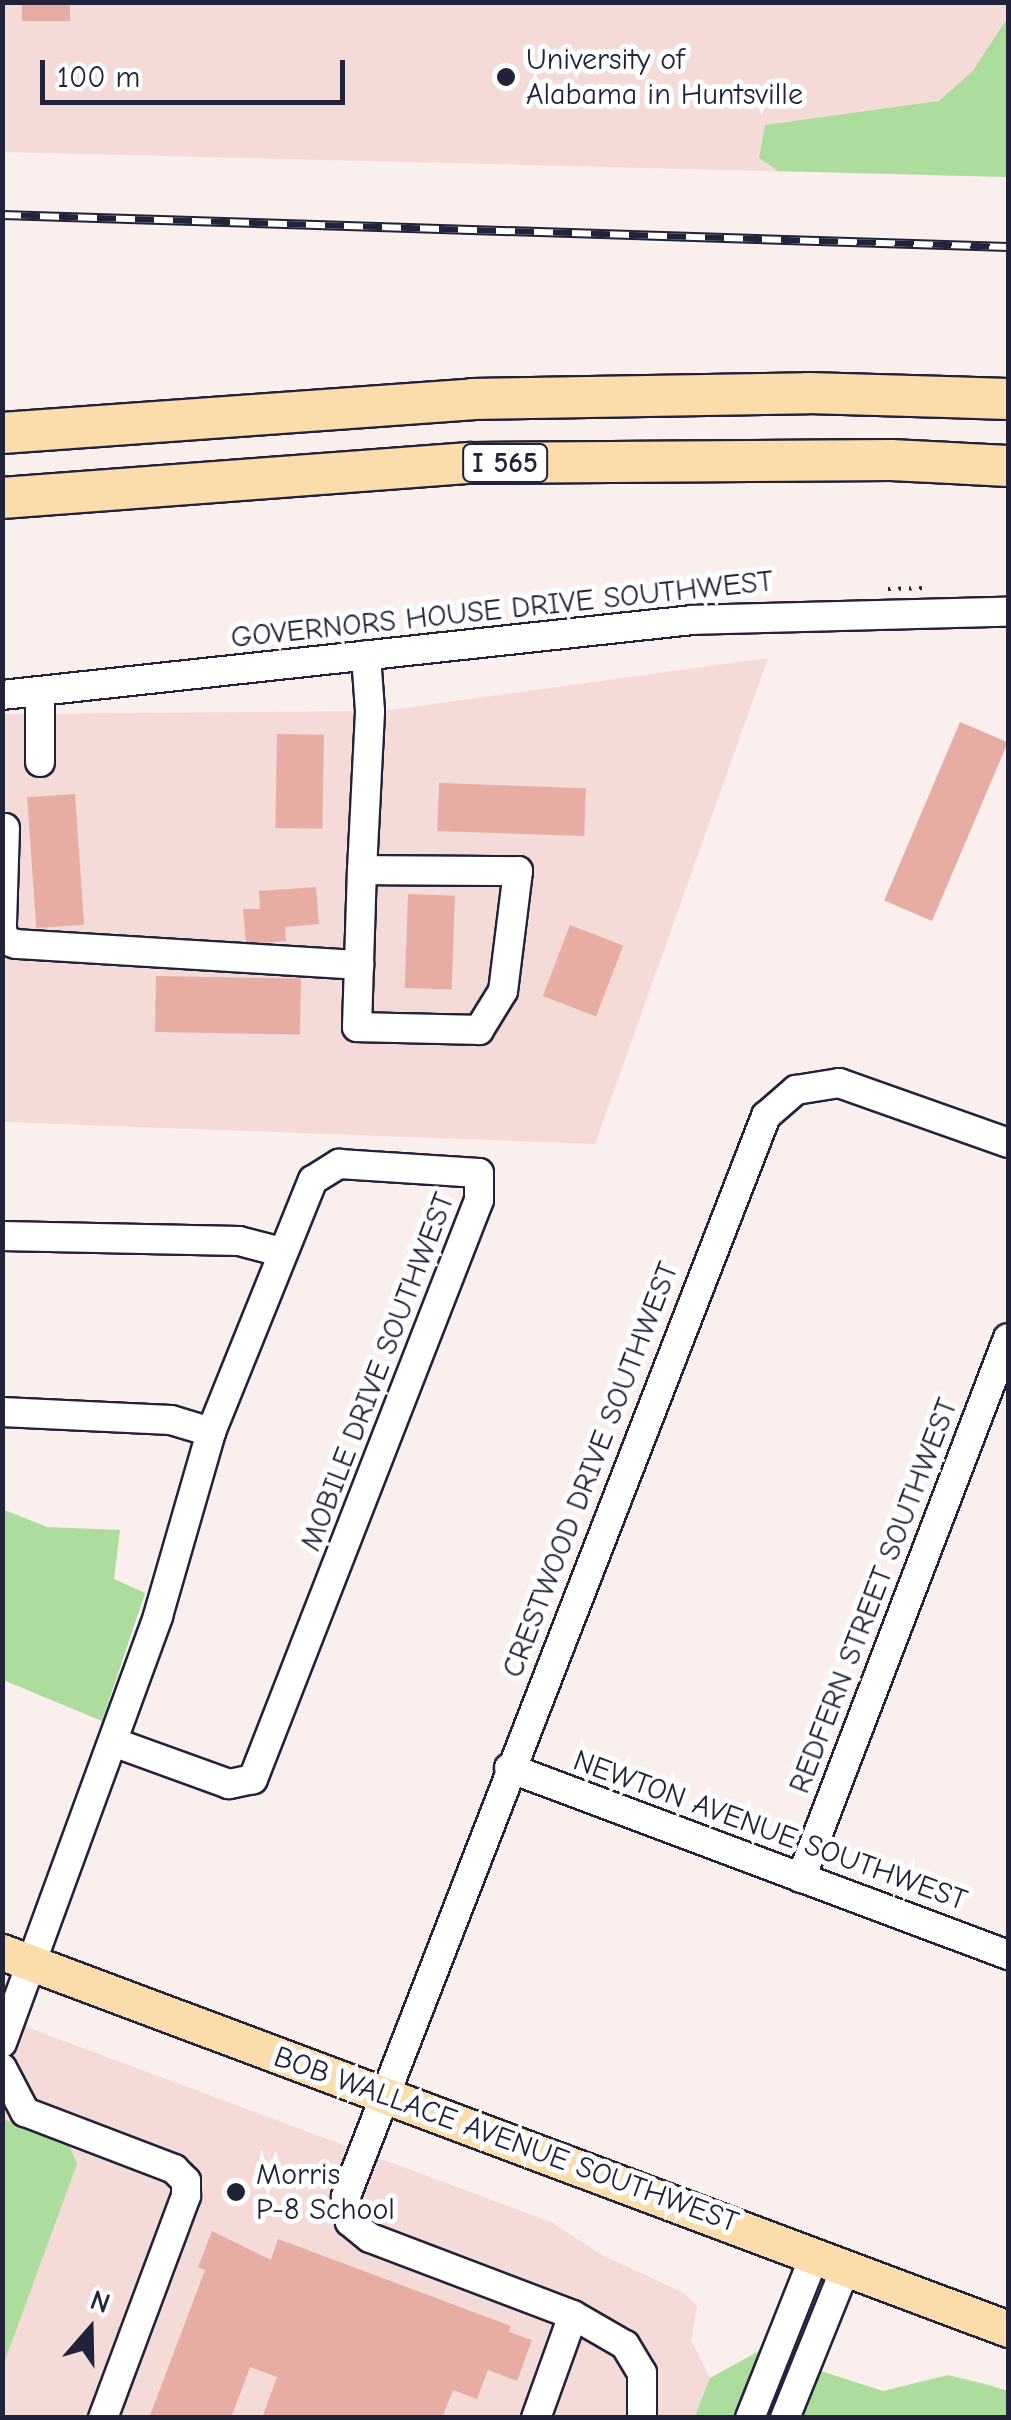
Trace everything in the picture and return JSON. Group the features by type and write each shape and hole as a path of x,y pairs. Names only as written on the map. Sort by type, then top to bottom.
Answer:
{"highway":[{"name":"I 565","path":"2,433 491,398 808,393 1008,399"},
{"name":"I 565","path":"2,498 470,463 891,460 1008,466"}],"main road":[{"name":"BOB WALLACE AVENUE SOUTHWEST","path":"18,1957 1008,2330"}],"street":[{"name":"GOVERNORS HOUSE DRIVE SOUTHWEST","path":"2,695 749,616 1008,612"},
{"path":"362,870 518,871 503,990 479,1030 357,1028 362,870 370,711 366,655"},
{"path":"40,691 40,762"},
{"path":"5,828 4,940 16,944 359,965"},
{"name":"CRESTWOOD DRIVE SOUTHWEST","path":"574,2315 390,2246 350,2222 346,2196 383,2096 509,1768 774,1105 809,1085 839,1083 1008,1143"},
{"name":"MOBILE DRIVE SOUTHWEST","path":"2,2043 18,1957 113,1742 163,1602 211,1432 280,1252 313,1180 329,1167 461,1168 482,1177 480,1200 253,1779 230,1784 113,1742"},
{"path":"2,1236 239,1241 280,1252"},
{"name":"REDFERN STREET SOUTHWEST","path":"801,1878 1008,1338"},
{"path":"2,1412 170,1420 211,1432"},
{"name":"NEWTON AVENUE SOUTHWEST","path":"509,1768 1008,1955"},
{"path":"2,2068 14,2111 174,2169 186,2180 186,2196 103,2418"},
{"path":"750,2418 781,2340 830,2261"},
{"path":"785,2418 812,2352 830,2261"},
{"path":"536,2418 574,2315 632,2353 645,2386 642,2418"},
{"path":"781,2340 812,2352"}],"shaded area":[{"name":"University of Alabama in Huntsville","path":"3,3 1008,3 1008,177 3,152"},
{"path":"768,658 595,1144 3,1122 3,714 382,711"},
{"name":"Morris P-8 School","path":"2,2018 551,2222 602,2255 684,2293 697,2306 691,2340 710,2378 694,2417 3,2417"}],"green space":[{"path":"1008,17 1008,177 778,171 759,158 765,125 939,101 972,72"},
{"path":"2,1509 47,1527 120,1530 114,1579 145,1593 102,1721 3,1680"},
{"path":"3,2119 69,2145 77,2164 3,2366"},
{"path":"759,2351 883,2391 948,2375 989,2385 1008,2391 1008,2417 694,2418 710,2378"}],"building":[{"path":"22,2 70,2 70,21 22,21"},
{"path":"960,722 1008,742 932,921 884,901"},
{"path":"277,734 324,735 322,829 275,828"},
{"path":"439,783 586,788 584,836 437,831"},
{"path":"75,794 84,925 36,928 27,797"},
{"path":"316,887 319,924 285,927 286,941 246,944 243,909 260,909 259,891"},
{"path":"408,894 455,896 452,990 405,988"},
{"path":"570,925 623,945 596,1016 543,996"},
{"path":"156,976 301,979 300,1035 155,1032"},
{"path":"212,2231 271,2260 278,2239 511,2326 509,2332 532,2340 517,2381 488,2370 477,2399 453,2390 442,2418 262,2418 277,2377 250,2367 231,2418 149,2418 205,2270 198,2267"}],"railway":[{"path":"2,215 1008,247"}],"place":[{"name":"University of Alabama in Huntsville","path":"506,77"},
{"name":"Morris P-8 School","path":"236,2192"}]}
